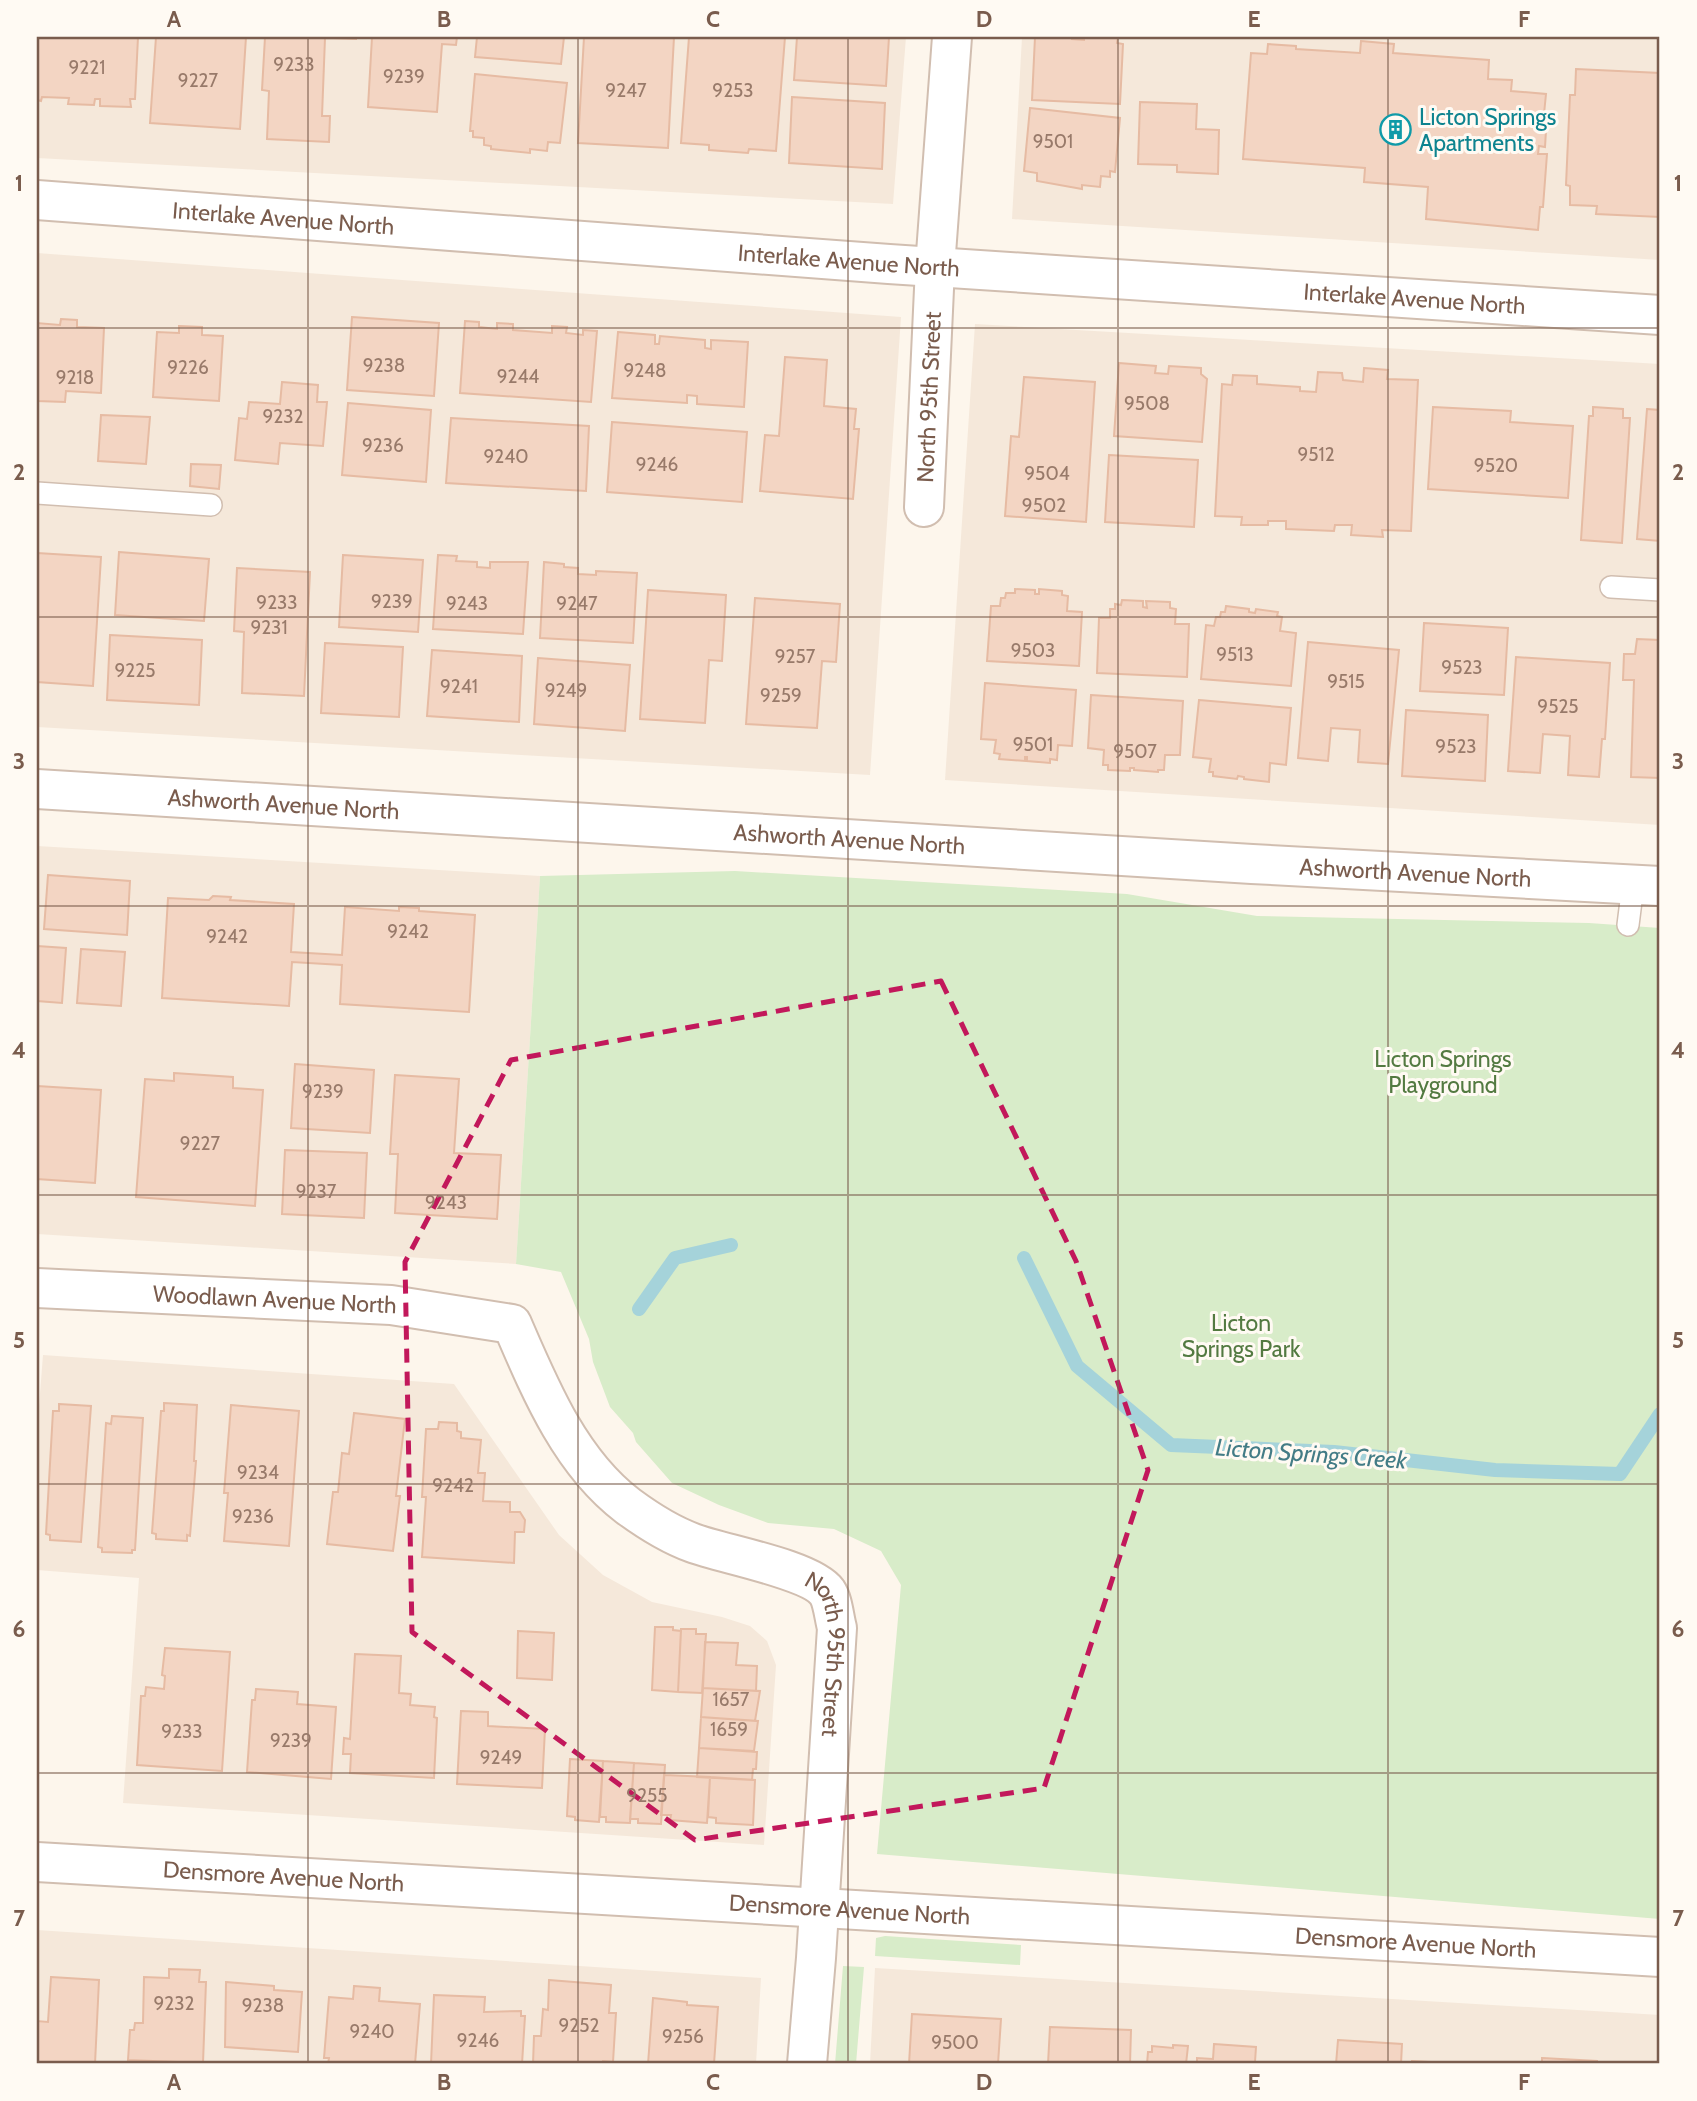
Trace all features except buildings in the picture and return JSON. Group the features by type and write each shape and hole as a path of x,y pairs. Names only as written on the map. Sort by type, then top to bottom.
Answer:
{"street":[{"name":"North 95th Street","path":"924,507 935,267 952,37"},
{"name":"Interlake Avenue North","path":"37,200 935,267 1660,315"},
{"name":"Ashworth Avenue North","path":"37,789 1238,863 1647,885"},
{"name":"Woodlawn Avenue North","path":"37,1288 391,1305 512,1324"},
{"name":"North 95th Street","path":"512,1324 528,1364 565,1433 605,1485 628,1506 690,1542 790,1571 827,1592 837,1628 807,2064"},
{"name":"Densmore Avenue North","path":"37,1862 1660,1957"}],"lane":[{"path":"37,493 211,505"},
{"path":"1611,587 1660,590"},
{"path":"1628,925 1647,885"}],"highlighted area":[{"path":"941,981 1076,1261 1148,1470 1044,1788 695,1840 412,1632 405,1262 511,1060"}],"shaded area":[{"path":"37,37 906,37 893,204 37,158"},
{"path":"1022,37 1660,39 1660,260 1012,219"},
{"path":"37,253 901,317 870,775 37,727"},
{"path":"975,324 1660,364 1660,825 945,780"},
{"path":"37,846 540,876 516,1264 37,1234"},
{"path":"43,1355 454,1384 559,1535 603,1575 652,1602 750,1626 767,1641 776,1665 764,1845 123,1803 139,1578 37,1570 37,1432"},
{"path":"37,1930 761,1978 756,2064 37,2064"},
{"path":"875,1968 1660,2015 1660,2064 870,2064"}],"green space":[{"name":"Licton Springs Park","path":"735,871 1127,894 1257,916 1589,923 1660,928 1660,1919 877,1854 901,1585 881,1551 834,1529 768,1523 719,1505 672,1483 610,1407 593,1362 589,1339 561,1272 516,1264 540,876"},
{"path":"885,1936 1021,1945 1020,1965 875,1956 876,1938"},
{"path":"843,1966 864,1967 856,2064 835,2064"}],"waterway":[{"name":"Licton Springs Creek","path":"639,1309 675,1258 731,1245"},
{"name":"Licton Springs Creek","path":"1024,1258 1077,1366 1171,1445 1334,1452 1495,1470 1620,1474 1660,1414"}],"place":[{"name":"Licton Springs Apartments","path":"1396,130"}],"park label":[{"name":"Licton Springs Playground","path":"1443,1072"}]}
